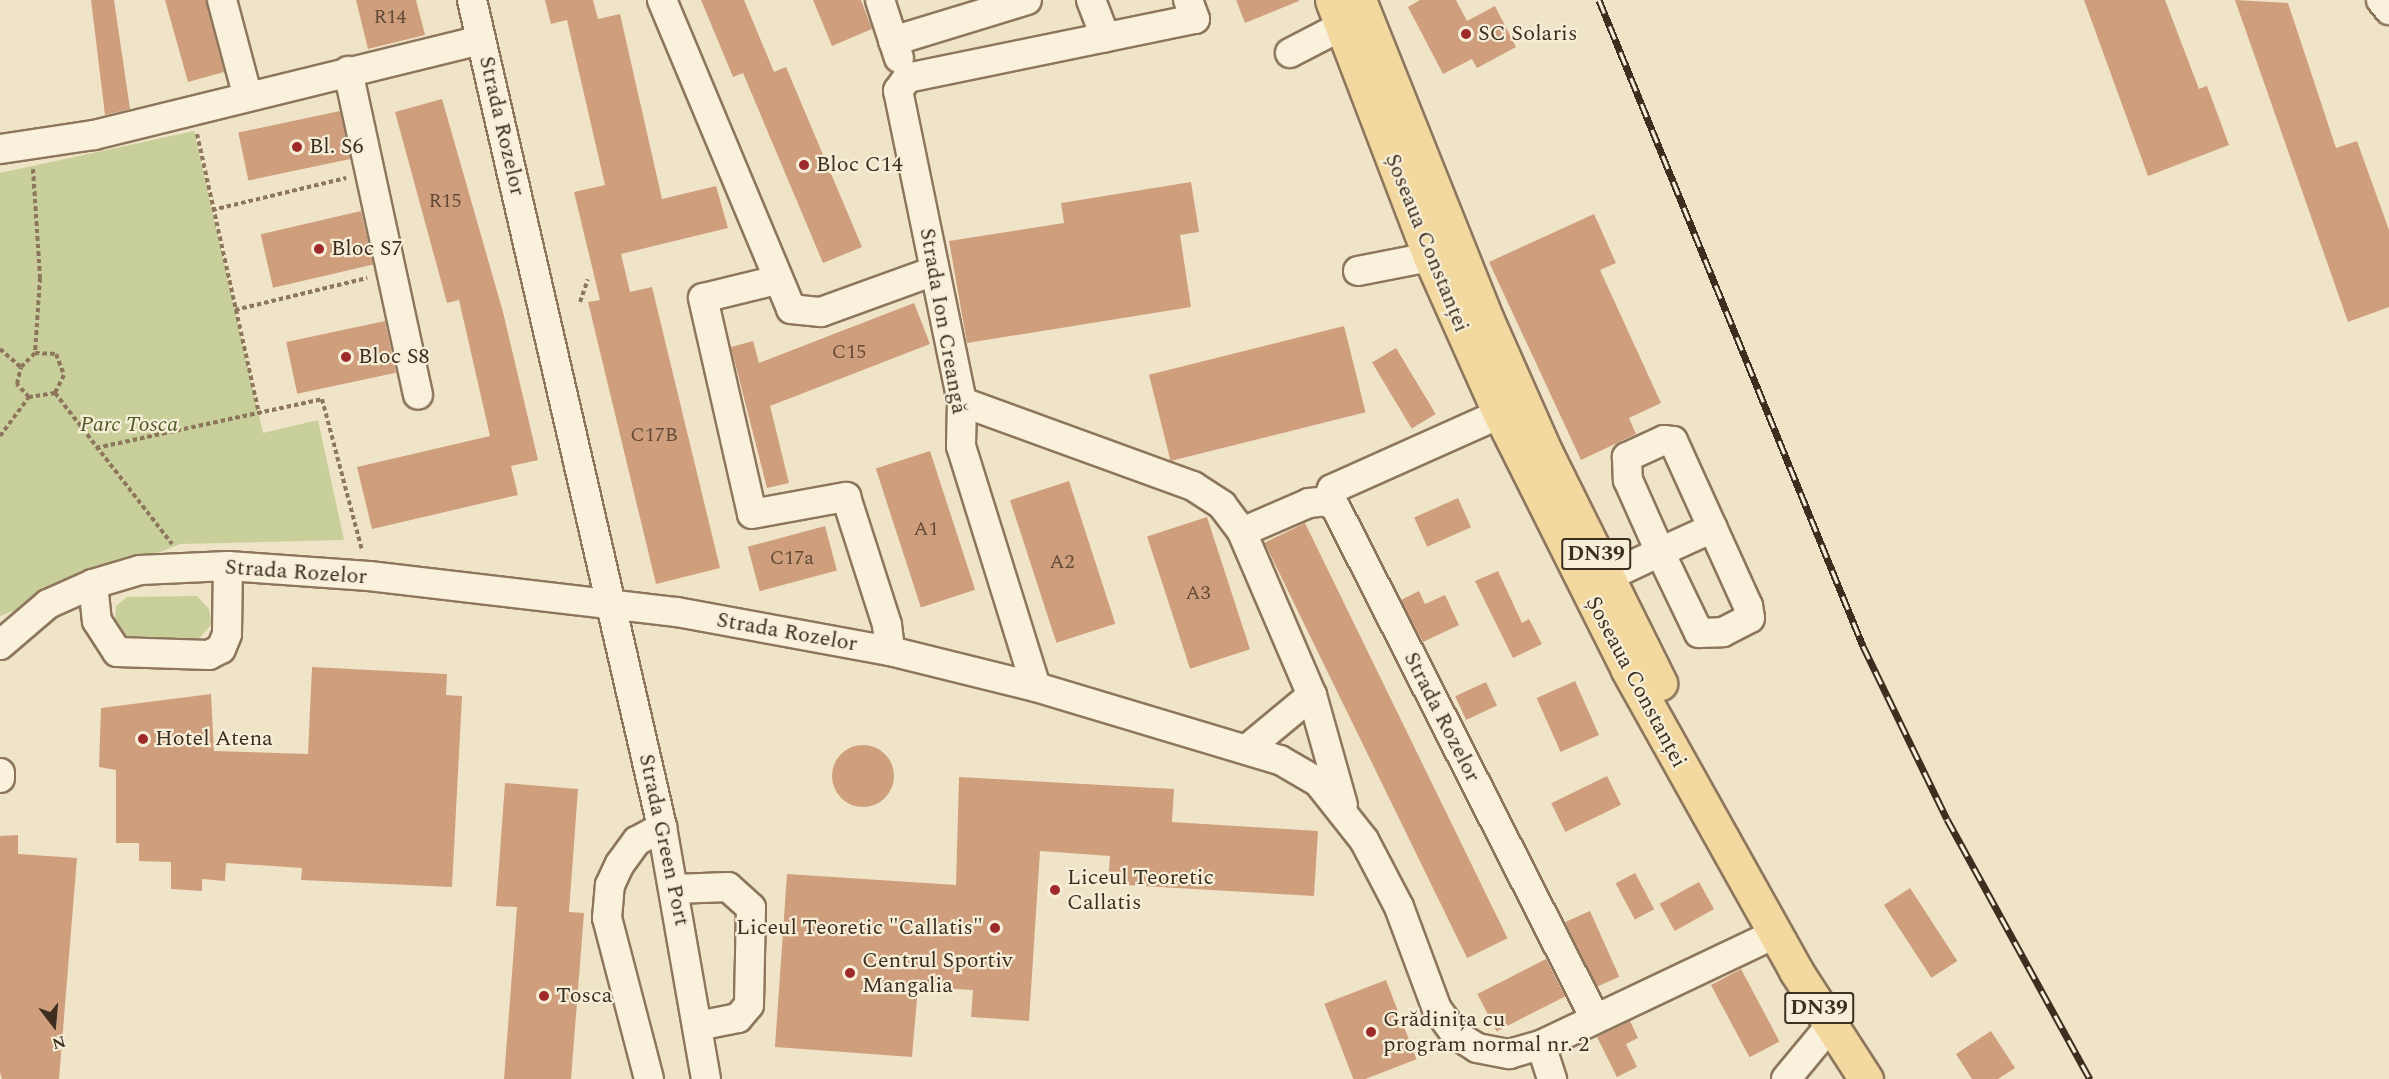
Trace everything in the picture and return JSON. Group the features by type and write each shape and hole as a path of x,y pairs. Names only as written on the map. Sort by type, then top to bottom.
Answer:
{"main road":[{"name":"Șoseaua Constanței","path":"1344,9 1430,257 1500,414 1628,669 1775,934 1830,1026 1866,1079"},
{"name":"Șoseaua Constanței","path":"1344,9 1608,577 1676,714 1804,946 1889,1079"}],"street":[{"path":"222,0 247,94"},
{"name":"Strada Rozelor","path":"472,0 612,603"},
{"path":"662,0 791,309 806,314 934,271"},
{"name":"Strada Ion Creangă","path":"880,0 893,41 903,85 934,271 962,402 961,446 1036,687"},
{"path":"893,41 1027,0"},
{"path":"1091,0 1105,37"},
{"path":"2381,0 2389,10"},
{"path":"903,85 1105,37 1191,9"},
{"path":"1290,53 1344,9"},
{"path":"0,149 192,110 247,94 481,40"},
{"path":"348,71 418,395"},
{"path":"1358,271 1430,257"},
{"name":"Strada Rozelor","path":"777,280 703,298 752,514 846,497 887,625 890,651"},
{"name":"Strada Rozelor","path":"962,402 1193,486 1222,505 1242,532 1312,695 1345,814"},
{"path":"1242,532 1309,503 1327,501 1332,489 1500,414"},
{"path":"1664,440 1673,441 1713,528 1750,618 1723,632 1699,633 1660,552 1624,465 1627,457 1664,440"},
{"name":"Strada Rozelor","path":"1327,501 1336,508 1595,1018"},
{"path":"1608,577 1713,528"},
{"path":"93,584 97,621 117,652 209,655 221,649 227,634 228,566"},
{"name":"Strada Rozelor","path":"0,645 48,604 93,584 140,570 228,566 369,576 612,603 890,651 1036,687 1280,760 1318,782 1345,814 1399,908 1437,1009 1455,1034 1477,1048 1509,1054 1541,1044 1775,934"},
{"name":"Strada Green Port","path":"612,603 675,889 706,1079"},
{"path":"1247,749 1312,695"},
{"path":"0,773 0,778"},
{"path":"649,1079 607,918 610,885 620,864 637,841 662,827"},
{"path":"675,889 728,887 751,908 749,1005 738,1018 698,1026"},
{"path":"1786,1079 1830,1026"},
{"path":"1541,1044 1552,1079"}],"path":[{"path":"192,110 212,210 259,412"},
{"path":"29,397 17,384 21,367 35,353 40,278 31,144"},
{"path":"212,210 370,172"},
{"path":"235,310 391,273"},
{"path":"580,302 588,279"},
{"path":"0,349 21,367"},
{"path":"35,353 56,354 64,375 55,393"},
{"path":"0,436 29,397 55,393"},
{"path":"55,393 190,566"},
{"path":"96,447 322,399 369,576"}],"green space":[{"name":"Parc Tosca","path":"194,131 263,433 318,420 344,540 180,544 0,616 0,173"},
{"path":"197,596 209,609 212,624 194,644 125,642 115,625 116,606 127,597"}],"building":[{"path":"91,0 114,0 130,109 105,115"},
{"path":"165,0 206,0 224,72 188,82"},
{"path":"356,0 416,0 425,35 368,49"},
{"path":"545,0 593,0 598,19 620,14 662,199 716,186 728,228 621,254 630,292 652,287 720,568 656,584 588,302 600,300 574,192 605,185 567,20 551,24"},
{"name":"Bloc C14","path":"701,0 744,0 774,72 786,67 862,247 823,263 743,73 733,77"},
{"path":"813,0 861,0 872,29 832,46"},
{"path":"1236,0 1299,0 1299,1 1245,23"},
{"name":"SC Solaris","path":"1420,0 1456,0 1467,21 1495,6 1516,47 1477,68 1472,59 1443,74 1408,7"},
{"path":"2084,0 2165,0 2199,89 2207,86 2229,145 2148,176"},
{"path":"2235,0 2288,3 2336,148 2357,141 2389,230 2389,307 2348,322"},
{"path":"442,99 503,312 538,460 511,466 518,495 372,529 357,467 490,436 459,300 447,303 395,112"},
{"name":"Bl. S6","path":"340,111 350,159 248,181 238,133"},
{"path":"1191,182 1199,232 1180,235 1191,307 967,343 949,241 1064,223 1061,203"},
{"name":"Bloc S7","path":"361,211 373,265 273,288 261,234"},
{"path":"1594,214 1616,263 1600,270 1661,403 1629,418 1636,434 1581,460 1489,262"},
{"path":"914,303 930,344 770,406 789,483 767,488 731,347 753,341 759,363"},
{"name":"Bloc S8","path":"385,321 396,373 297,394 286,342"},
{"path":"1344,326 1366,412 1171,461 1149,375"},
{"path":"1396,348 1436,414 1412,428 1372,362"},
{"path":"930,451 975,590 921,607 876,469"},
{"path":"1069,481 1115,624 1056,643 1010,500"},
{"path":"1458,498 1471,527 1427,547 1414,518"},
{"path":"1207,517 1250,649 1190,669 1147,536"},
{"path":"1305,523 1508,938 1467,958 1265,543"},
{"path":"825,526 837,570 760,591 748,547"},
{"path":"1498,571 1522,623 1529,619 1542,644 1513,658 1475,581"},
{"path":"1419,591 1425,604 1445,595 1459,625 1423,642 1401,600"},
{"path":"312,667 447,674 446,695 462,696 452,887 301,880 302,868 226,863 225,881 202,879 202,891 171,889 171,862 139,861 139,843 116,843 116,770 99,767 101,708 211,694 214,751 308,754"},
{"path":"1575,681 1599,735 1561,752 1537,698"},
{"path":"1486,682 1497,706 1466,720 1455,696"},
{"path":"863,745 875,747 885,754 892,764 894,776 892,788 885,798 875,805 863,807 851,805 841,798 834,788 832,776 834,764 841,754 851,747"},
{"path":"1607,776 1621,805 1565,832 1551,803"},
{"name":"Liceul Teoretic \"Callatis\"","path":"959,777 1174,789 1172,822 1318,831 1314,896 1108,884 1110,856 1040,851 1029,1021 971,1017 973,990 918,987 912,1057 775,1047 787,874 956,885"},
{"name":"Tosca","path":"505,783 578,789 569,912 584,913 571,1079 504,1079 517,907 496,906"},
{"path":"18,835 18,854 77,858 59,1079 2,1079 0,1072 0,836"},
{"path":"1635,873 1654,909 1635,920 1616,883"},
{"path":"1699,882 1714,909 1675,931 1660,904"},
{"path":"1910,888 1957,961 1931,978 1884,905"},
{"path":"1590,911 1619,977 1595,988 1565,922"},
{"path":"1546,959 1565,996 1496,1031 1477,994"},
{"path":"1741,969 1779,1041 1749,1057 1711,985"},
{"name":"Grădinița cu program normal nr. 2","path":"1386,980 1416,1059 1365,1079 1353,1079 1324,1004"},
{"path":"1630,1021 1638,1038 1626,1044 1637,1067 1617,1077 1597,1037"},
{"path":"1991,1031 2015,1068 1998,1079 1972,1079 1956,1054"}],"railway":[{"path":"1599,0 1863,646 1947,819 2090,1079"}],"place":[{"name":"SC Solaris","path":"1466,34"},
{"name":"Bl. S6","path":"297,147"},
{"name":"Bloc C14","path":"804,165"},
{"name":"Bloc S7","path":"319,249"},
{"name":"Bloc S8","path":"346,357"},
{"name":"Hotel Atena","path":"143,739"},
{"name":"Liceul Teoretic Callatis","path":"1055,890"},
{"name":"Liceul Teoretic \"Callatis\"","path":"995,928"},
{"name":"Centrul Sportiv Mangalia","path":"850,973"},
{"name":"Tosca","path":"544,996"},
{"name":"Grădinița cu program normal nr. 2","path":"1371,1032"}]}
